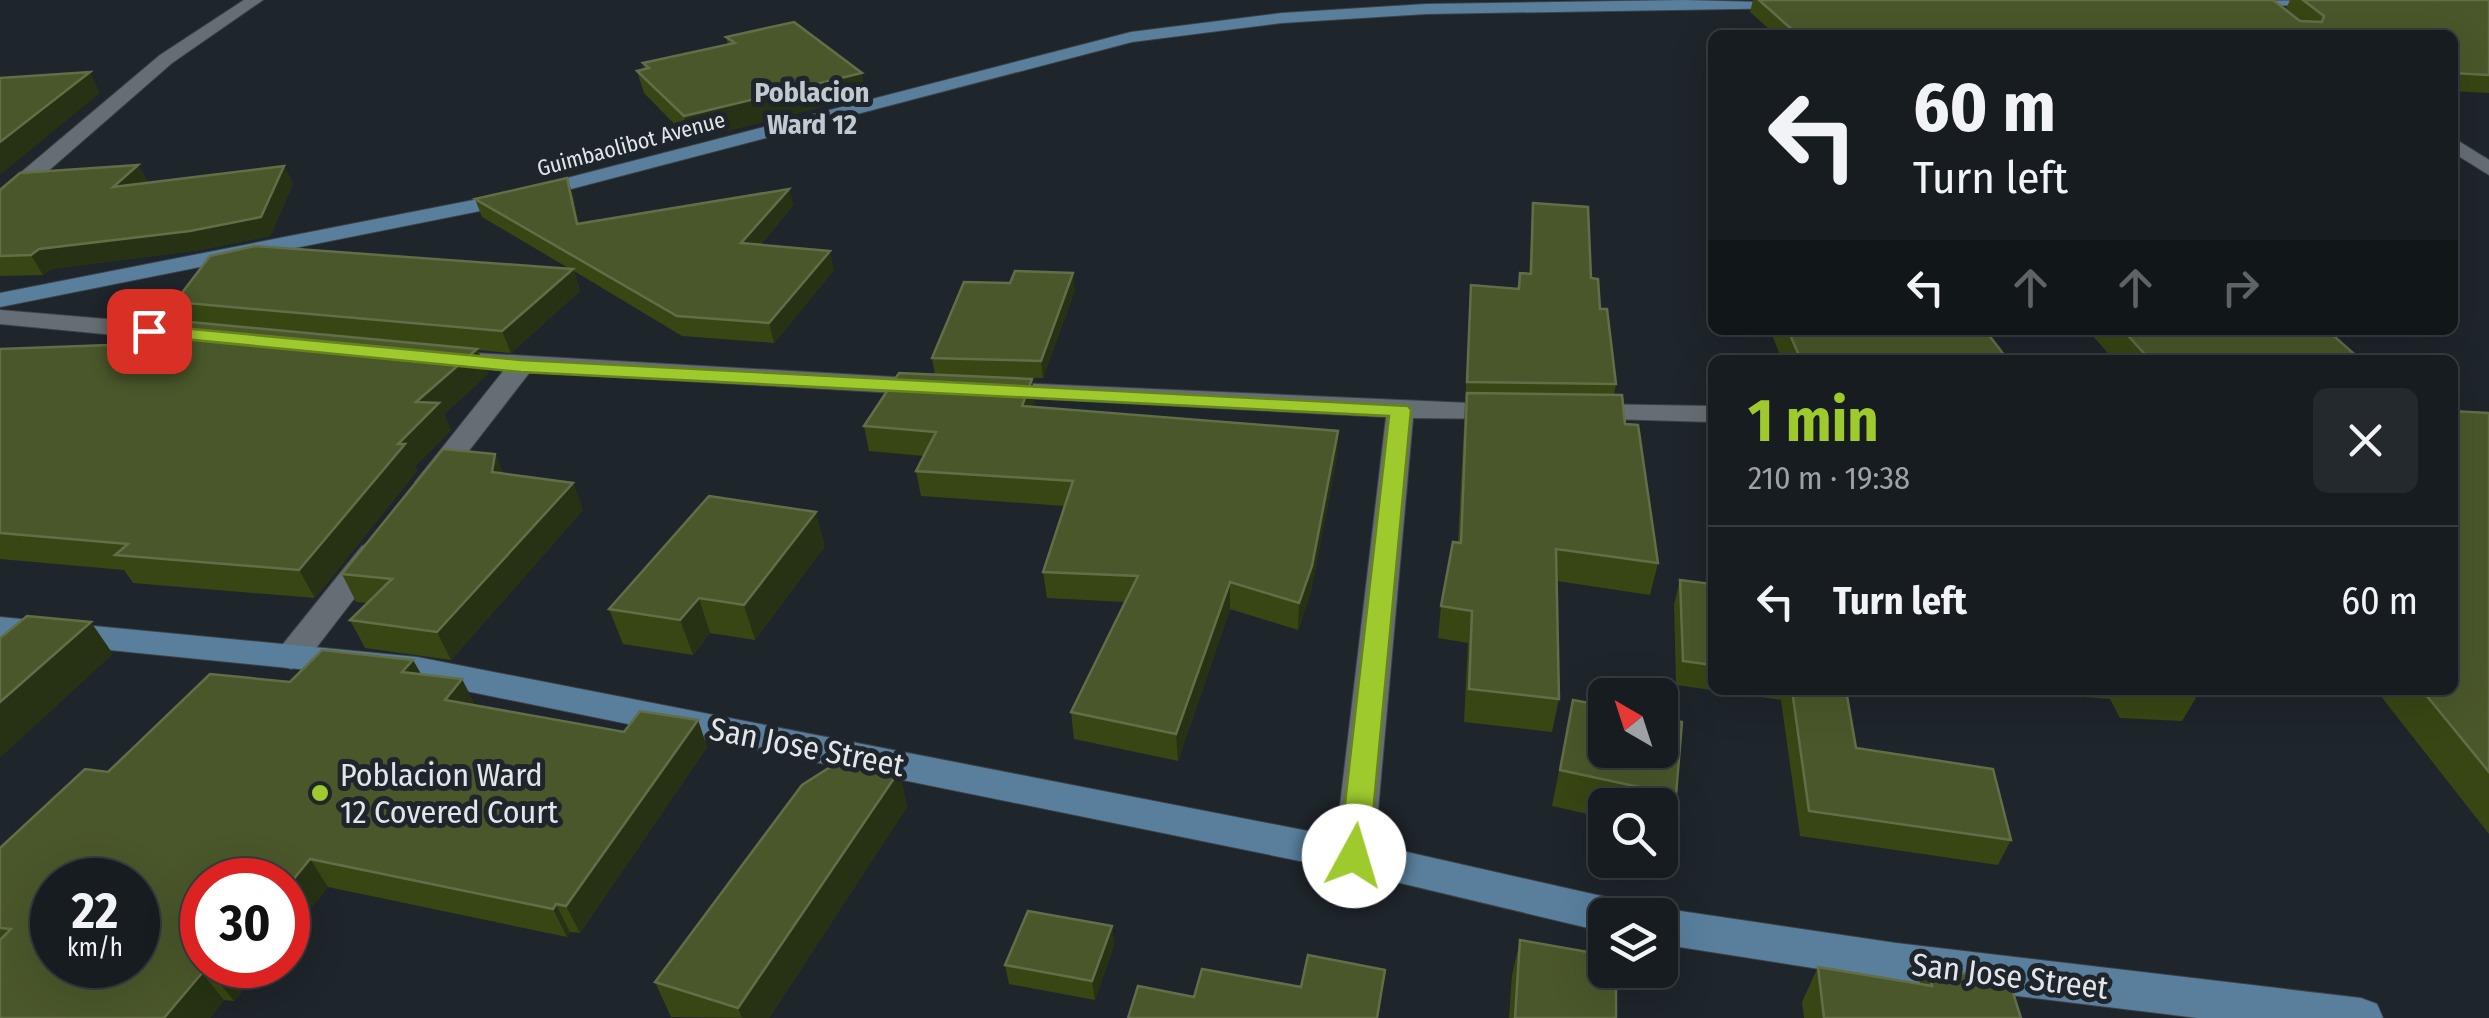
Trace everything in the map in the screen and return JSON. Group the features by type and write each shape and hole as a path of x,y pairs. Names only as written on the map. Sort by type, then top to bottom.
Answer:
{"street":[{"path":"0,201 166,59 256,0"},
{"path":"2220,1 2350,0"},
{"path":"2259,1 2290,24"},
{"name":"Guimbaolibot Avenue","path":"0,300 510,198 1132,38 1282,18 1426,9 1813,3"},
{"path":"2458,147 2489,170"},
{"path":"0,317 212,337"},
{"path":"425,357 521,366 1400,410 1708,414"},
{"path":"412,504 521,366"},
{"path":"1354,856 1400,410"},
{"path":"291,657 388,534"},
{"name":"San Jose Street","path":"0,628 417,669 1354,856 1588,911"},
{"name":"San Jose Street","path":"1678,929 1896,962 2361,1018"}],"building":[{"path":"1759,0 2273,0 2300,21 2322,22 2324,16 2303,0 2489,0 2489,75 2458,73 2458,30 1793,30"},
{"path":"794,22 862,73 684,116 637,71 649,68 643,63 735,43 726,37"},
{"path":"90,72 0,142 0,78"},
{"path":"138,165 113,187 284,166 261,217 190,231 39,249 31,255 0,256 0,190 20,173"},
{"path":"567,178 577,224 789,189 741,243 830,251 769,323 677,316 475,199"},
{"path":"1533,203 1588,207 1591,278 1598,279 1600,309 1607,309 1616,384 1467,382 1471,285 1519,289 1520,273 1531,274"},
{"path":"255,246 573,269 502,331 175,302 210,256"},
{"path":"1015,271 1073,273 1041,361 932,358 964,282 1010,283"},
{"path":"158,319 477,349 416,402 439,403 398,444 405,444 299,570 115,555 128,544 0,533 0,349 109,345"},
{"path":"1790,335 1989,335 2004,355 1799,355"},
{"path":"2128,335 2333,335 2355,355 2146,355"},
{"path":"899,373 1032,379 1022,406 1338,431 1312,566 1299,603 1230,582 1176,734 1071,712 1138,576 1043,572 1073,481 916,471 936,432 864,426"},
{"path":"1467,393 1622,395 1625,424 1638,425 1658,563 1556,549 1559,699 1469,689 1472,611 1441,606 1453,542 1461,543"},
{"path":"2458,411 2489,413 2489,772 2426,695 2458,695"},
{"path":"443,449 495,454 492,472 573,483 437,632 350,620 392,579 342,574"},
{"path":"709,496 816,512 744,605 699,598 680,620 609,609"},
{"path":"1680,580 1708,584 1708,664 1683,661"},
{"path":"27,616 91,622 0,702 0,638"},
{"path":"322,650 413,660 402,672 462,679 445,700 624,732 640,711 698,720 566,906 556,904 553,909 310,858 180,858 180,988 189,988 164,1018 0,1018 0,940 11,929 0,928 0,848 85,769 108,772 210,674 290,682"},
{"path":"1793,695 1847,695 1856,748 1993,769 2011,840 1809,811"},
{"path":"1573,700 1588,703 1588,768 1678,768 1678,721 1682,722 1677,788 1644,788 1560,770"},
{"path":"846,757 899,771 738,1008 655,982 802,785"},
{"path":"1028,911 1112,926 1092,981 1005,965"},
{"path":"1520,940 1588,952 1588,988 1616,988 1616,1018 1515,1018"},
{"path":"1308,955 1385,970 1377,1018 1128,1018 1138,986 1194,997 1202,969 1301,987"},
{"path":"1818,967 1932,986 1928,968 2009,980 2021,1018 1824,1018"}],"place":[{"name":"Poblacion Ward 12 Covered Court","path":"320,793"}],"district":[{"name":"Poblacion Ward 12","path":"812,108"}],"route":[{"path":"149,331 521,366 1400,410 1354,856"}]}
